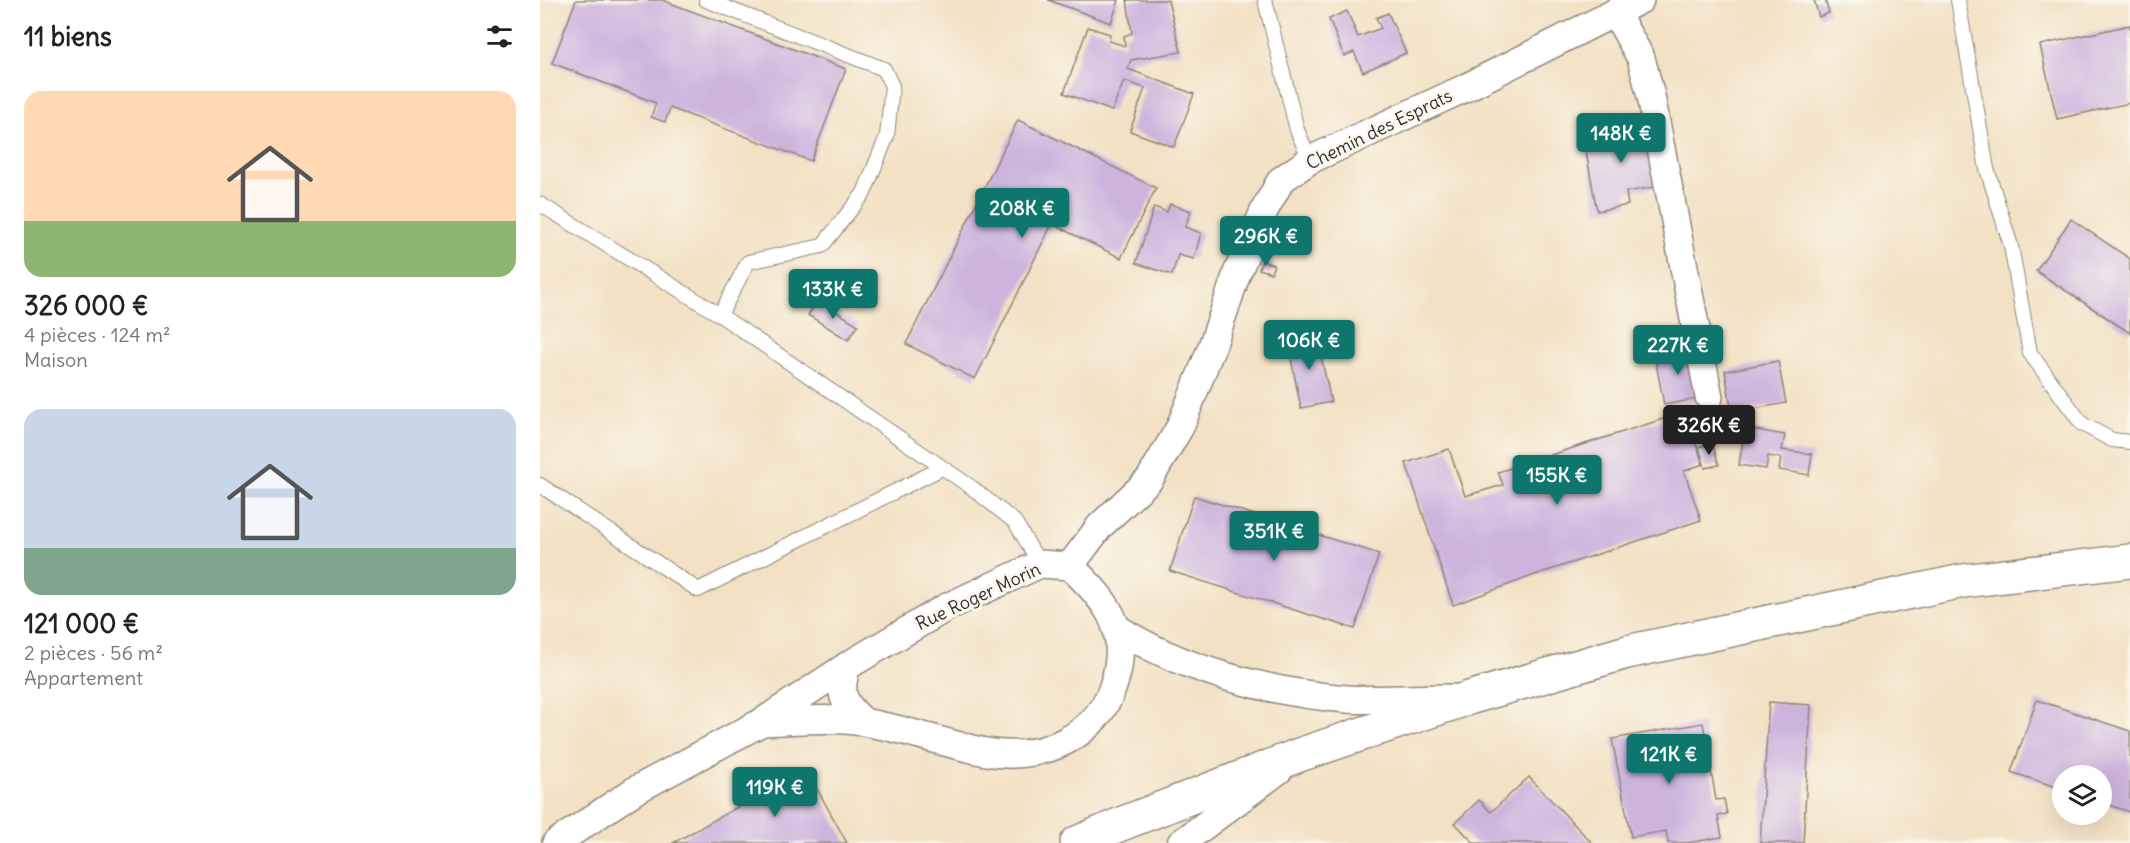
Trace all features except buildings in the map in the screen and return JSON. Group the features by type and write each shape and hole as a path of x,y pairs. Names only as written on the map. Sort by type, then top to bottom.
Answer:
{"main road":[{"path":"1077,843 1120,824 1299,755 1469,698 1627,652 1951,583 2130,561"}],"street":[{"name":"Chemin des Esprats","path":"1070,566 1100,526 1124,506 1149,480 1180,427 1210,354 1237,273 1265,209 1281,180 1310,160 1465,88 1640,0"},
{"path":"1615,12 1641,58 1709,397"},
{"name":"Rue Roger Morin","path":"556,843 634,791 762,722 847,666 948,607 1040,564 1070,566"},
{"path":"762,722 842,720 864,722 987,752 1019,753 1048,749 1071,739 1090,725 1111,696 1120,664 1117,628 1103,600 1070,566"},
{"path":"1117,628 1142,644 1184,663 1277,690 1348,699 1469,698"},
{"path":"847,666 842,681 845,702 852,712 864,722"},
{"path":"1181,843 1299,755"}],"lane":[{"path":"706,0 884,69 892,87 887,136 864,193 822,246 748,262 720,315"},
{"path":"1265,0 1297,130 1310,160"},
{"path":"1958,0 1987,169 2011,246 2030,353 2082,424 2112,441 2130,442"},
{"path":"540,204 720,315 971,487 1015,522 1040,564"},
{"path":"540,485 698,590 942,468"}]}
